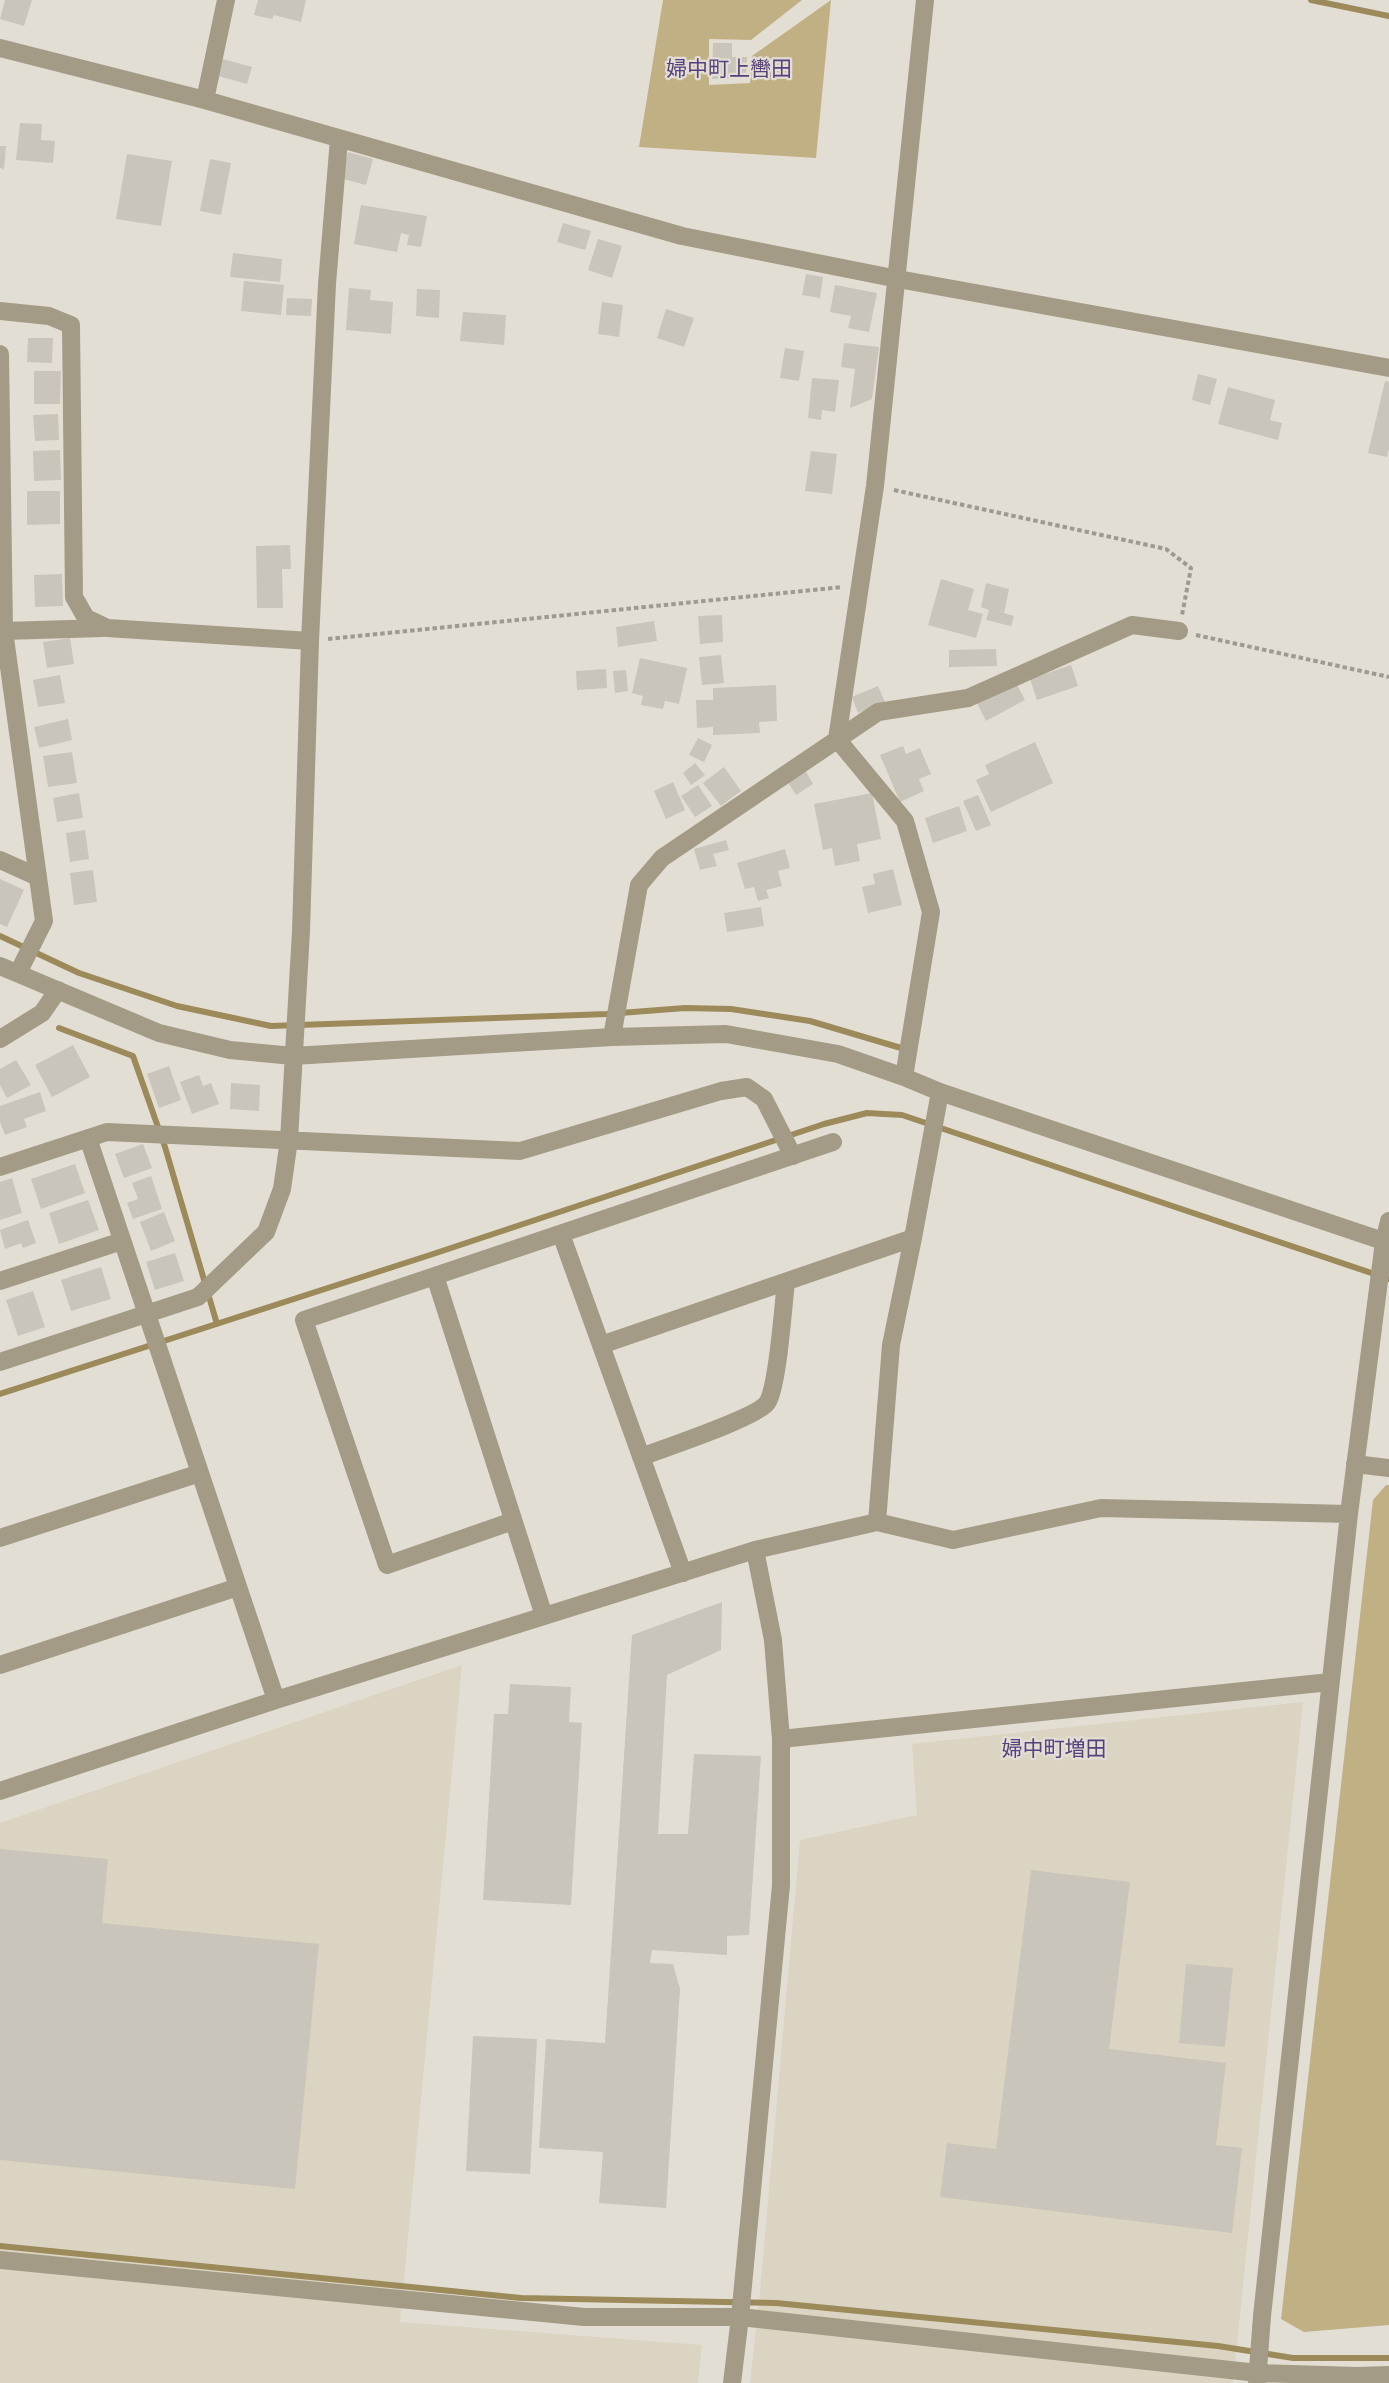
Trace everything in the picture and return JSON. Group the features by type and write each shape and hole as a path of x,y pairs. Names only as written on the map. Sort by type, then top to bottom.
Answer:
{"street":[{"path":"205,100 226,0"},
{"path":"904,1077 931,912 905,821 837,739 876,486 925,0"},
{"path":"0,48 205,100 682,236 898,279 1389,368"},
{"path":"0,1362 198,1297 266,1232 282,1189 288,1140 301,931 310,641 327,284 339,139"},
{"path":"0,311 49,316 71,326 74,597 86,618 107,628"},
{"path":"0,354 4,630 44,921 18,973"},
{"path":"612,1037 639,885 662,858 878,712 968,698 1132,625 1179,631"},
{"path":"4,630 107,628 310,641"},
{"path":"0,860 38,877"},
{"path":"0,966 159,1033 230,1050 293,1056 612,1037 726,1034 838,1054 940,1092 1387,1242"},
{"path":"0,1039 42,1013 58,990"},
{"path":"0,1167 108,1132 520,1151 721,1091 747,1087 764,1099 793,1156"},
{"path":"877,1522 891,1345 940,1092"},
{"path":"88,1138 276,1700"},
{"path":"513,1521 387,1565 304,1320 833,1142"},
{"path":"1258,2378 1264,2293 1349,1514 1389,1221"},
{"path":"561,1234 683,1573"},
{"path":"601,1345 913,1238"},
{"path":"0,1281 122,1241"},
{"path":"435,1276 544,1616"},
{"path":"641,1457 748,1416 766,1404 774,1388 786,1282"},
{"path":"1355,1464 1389,1468"},
{"path":"0,1538 200,1473"},
{"path":"0,1791 276,1700 755,1550 877,1522 953,1540 1101,1508 1349,1514"},
{"path":"732,2383 781,1885 780,1739 772,1640 755,1550"},
{"path":"0,1665 237,1587"},
{"path":"780,1739 1330,1682"},
{"path":"0,2260 584,2317 740,2318 1258,2378 1389,2375"}],"path":[{"path":"876,486 1166,549 1191,568 1179,631 1389,677"},
{"path":"310,641 860,585"}],"shaded area":[{"path":"663,0 802,0 751,40 709,39 709,85 750,83 752,56 831,0 816,158 639,147"},
{"path":"1386,1485 1389,1485 1389,2325 1304,2332 1281,2319 1373,1500"},
{"path":"462,1665 400,2322 702,2345 698,2383 0,2383 0,1823"},
{"path":"1303,1702 1233,2383 750,2383 800,1840 917,1815 912,1744"}],"building":[{"path":"5,0 32,0 24,26 0,19"},
{"path":"258,0 306,0 301,22 274,15 272,19 254,15"},
{"path":"713,43 732,43 732,57 747,57 746,79 712,79"},
{"path":"223,59 252,67 247,84 218,76"},
{"path":"20,123 42,124 41,140 55,141 53,163 16,160"},
{"path":"0,146 6,146 4,169 0,168"},
{"path":"348,152 373,159 366,185 340,178"},
{"path":"127,154 172,161 161,226 116,219"},
{"path":"210,159 231,163 221,215 200,211"},
{"path":"361,205 427,216 421,247 407,245 409,235 401,233 397,252 354,244"},
{"path":"563,223 591,231 585,250 557,242"},
{"path":"598,239 622,246 612,278 588,270"},
{"path":"233,253 282,259 280,282 230,277"},
{"path":"806,274 823,277 820,298 802,295"},
{"path":"244,281 284,285 281,315 241,311"},
{"path":"835,285 877,293 869,332 848,328 851,316 830,312"},
{"path":"349,288 371,290 370,300 393,302 391,334 346,330"},
{"path":"417,289 440,290 439,318 416,316"},
{"path":"287,298 312,299 311,316 286,315"},
{"path":"602,302 623,305 619,337 598,334"},
{"path":"666,309 694,318 684,347 657,338"},
{"path":"463,312 506,315 504,345 460,341"},
{"path":"28,338 53,338 52,363 27,362"},
{"path":"844,343 879,347 872,399 850,408 855,369 841,367"},
{"path":"785,348 804,351 799,381 780,378"},
{"path":"34,371 61,371 60,404 34,404"},
{"path":"1198,374 1217,379 1210,405 1192,400"},
{"path":"812,378 839,380 835,412 822,410 821,420 808,418"},
{"path":"1385,381 1389,382 1387,457 1368,453"},
{"path":"1228,387 1275,400 1270,420 1282,423 1278,440 1218,424"},
{"path":"58,414 59,440 35,441 33,415"},
{"path":"60,450 61,480 34,481 33,451"},
{"path":"811,451 837,454 832,494 805,491"},
{"path":"27,491 60,491 60,524 27,525"},
{"path":"290,545 291,569 282,569 283,608 257,608 256,546"},
{"path":"62,574 63,606 35,607 34,575"},
{"path":"941,579 974,589 968,610 983,614 976,638 928,625"},
{"path":"986,583 1009,589 1004,613 1014,616 1011,626 986,620 989,610 981,607"},
{"path":"722,615 723,642 700,644 698,616"},
{"path":"654,621 657,641 618,647 616,627"},
{"path":"70,638 74,664 47,668 43,642"},
{"path":"996,649 997,666 949,667 949,650"},
{"path":"721,655 724,683 702,685 699,657"},
{"path":"640,658 687,668 679,704 665,701 663,709 641,705 643,696 632,693"},
{"path":"1071,665 1078,686 1037,700 1030,679"},
{"path":"606,669 607,688 577,690 576,671"},
{"path":"626,670 628,691 615,693 613,671"},
{"path":"60,675 65,703 38,707 33,680"},
{"path":"1016,683 1025,700 986,721 977,703"},
{"path":"776,685 777,721 759,722 760,733 713,735 713,727 697,728 696,700 713,700 713,688"},
{"path":"878,686 885,702 858,713 852,697"},
{"path":"68,719 72,740 39,748 34,727"},
{"path":"698,738 712,745 704,762 689,755"},
{"path":"1035,742 1053,783 991,812 976,780 989,774 985,765"},
{"path":"903,746 906,754 920,748 931,774 919,779 924,791 900,802 880,755"},
{"path":"72,752 77,783 48,787 43,756"},
{"path":"695,763 705,775 691,785 683,773"},
{"path":"724,767 741,791 721,806 703,783"},
{"path":"805,770 813,784 796,795 787,781"},
{"path":"673,782 685,810 666,819 654,791"},
{"path":"698,785 712,806 695,817 681,796"},
{"path":"79,793 83,818 57,822 53,798"},
{"path":"872,793 881,839 857,844 860,861 835,866 832,848 823,850 814,804"},
{"path":"978,795 991,825 976,831 963,801"},
{"path":"959,806 967,831 933,843 925,818"},
{"path":"85,830 89,859 70,862 66,833"},
{"path":"726,840 729,850 713,854 717,866 700,870 694,849"},
{"path":"785,849 790,868 778,871 782,886 766,890 769,898 758,901 754,887 745,889 737,863"},
{"path":"893,869 902,905 868,913 862,887 875,884 873,874"},
{"path":"93,870 97,902 74,905 70,873"},
{"path":"0,879 24,890 7,927 0,924"},
{"path":"761,907 764,926 727,932 724,913"},
{"path":"73,1045 90,1077 52,1097 35,1065"},
{"path":"16,1060 31,1085 7,1098 0,1085 0,1069"},
{"path":"169,1066 181,1100 159,1108 147,1074"},
{"path":"199,1075 203,1086 211,1083 219,1104 192,1114 180,1082"},
{"path":"231,1083 260,1085 259,1111 230,1109"},
{"path":"40,1092 46,1111 24,1119 27,1127 5,1135 0,1122 0,1106"},
{"path":"143,1144 152,1168 124,1178 115,1154"},
{"path":"75,1164 85,1193 41,1209 31,1179"},
{"path":"151,1176 162,1209 133,1219 127,1203 138,1199 132,1183"},
{"path":"12,1178 22,1213 0,1220 0,1182"},
{"path":"88,1200 99,1230 59,1244 49,1213"},
{"path":"164,1212 175,1241 151,1251 140,1222"},
{"path":"28,1220 36,1243 23,1248 21,1243 5,1249 0,1230"},
{"path":"175,1253 184,1281 155,1290 146,1262"},
{"path":"101,1267 111,1299 71,1311 61,1280"},
{"path":"33,1291 45,1327 18,1336 6,1300"},
{"path":"722,1602 721,1650 667,1675 658,1834 688,1834 694,1754 761,1756 749,1935 727,1936 727,1955 652,1950 650,1963 673,1964 680,1989 666,2208 599,2203 603,2152 539,2148 546,2039 605,2043 632,1635"},
{"path":"510,1684 571,1687 569,1722 582,1723 571,1905 483,1900 494,1714 508,1714"},
{"path":"0,1849 108,1859 102,1923 319,1944 295,2189 0,2160"},
{"path":"1031,1870 1130,1882 1109,2049 1226,2063 1216,2145 1242,2148 1232,2233 940,2197 947,2143 996,2149"},
{"path":"1186,1964 1233,1968 1225,2047 1179,2043"},
{"path":"473,2036 537,2039 530,2174 466,2171"}],"waterway":[{"path":"1311,0 1389,16"},
{"path":"0,936 79,973 177,1006 271,1026 607,1014 685,1008 731,1009 810,1021 901,1048"},
{"path":"59,1028 133,1056 165,1147 217,1324"},
{"path":"0,1394 430,1255 824,1124 867,1113 902,1115 1389,1279"},
{"path":"0,2246 521,2298 776,2303 1218,2346 1293,2358 1389,2358"}],"district":[{"name":"婦中町上轡田","path":"729,71"},
{"name":"婦中町増田","path":"1054,1751"}]}
